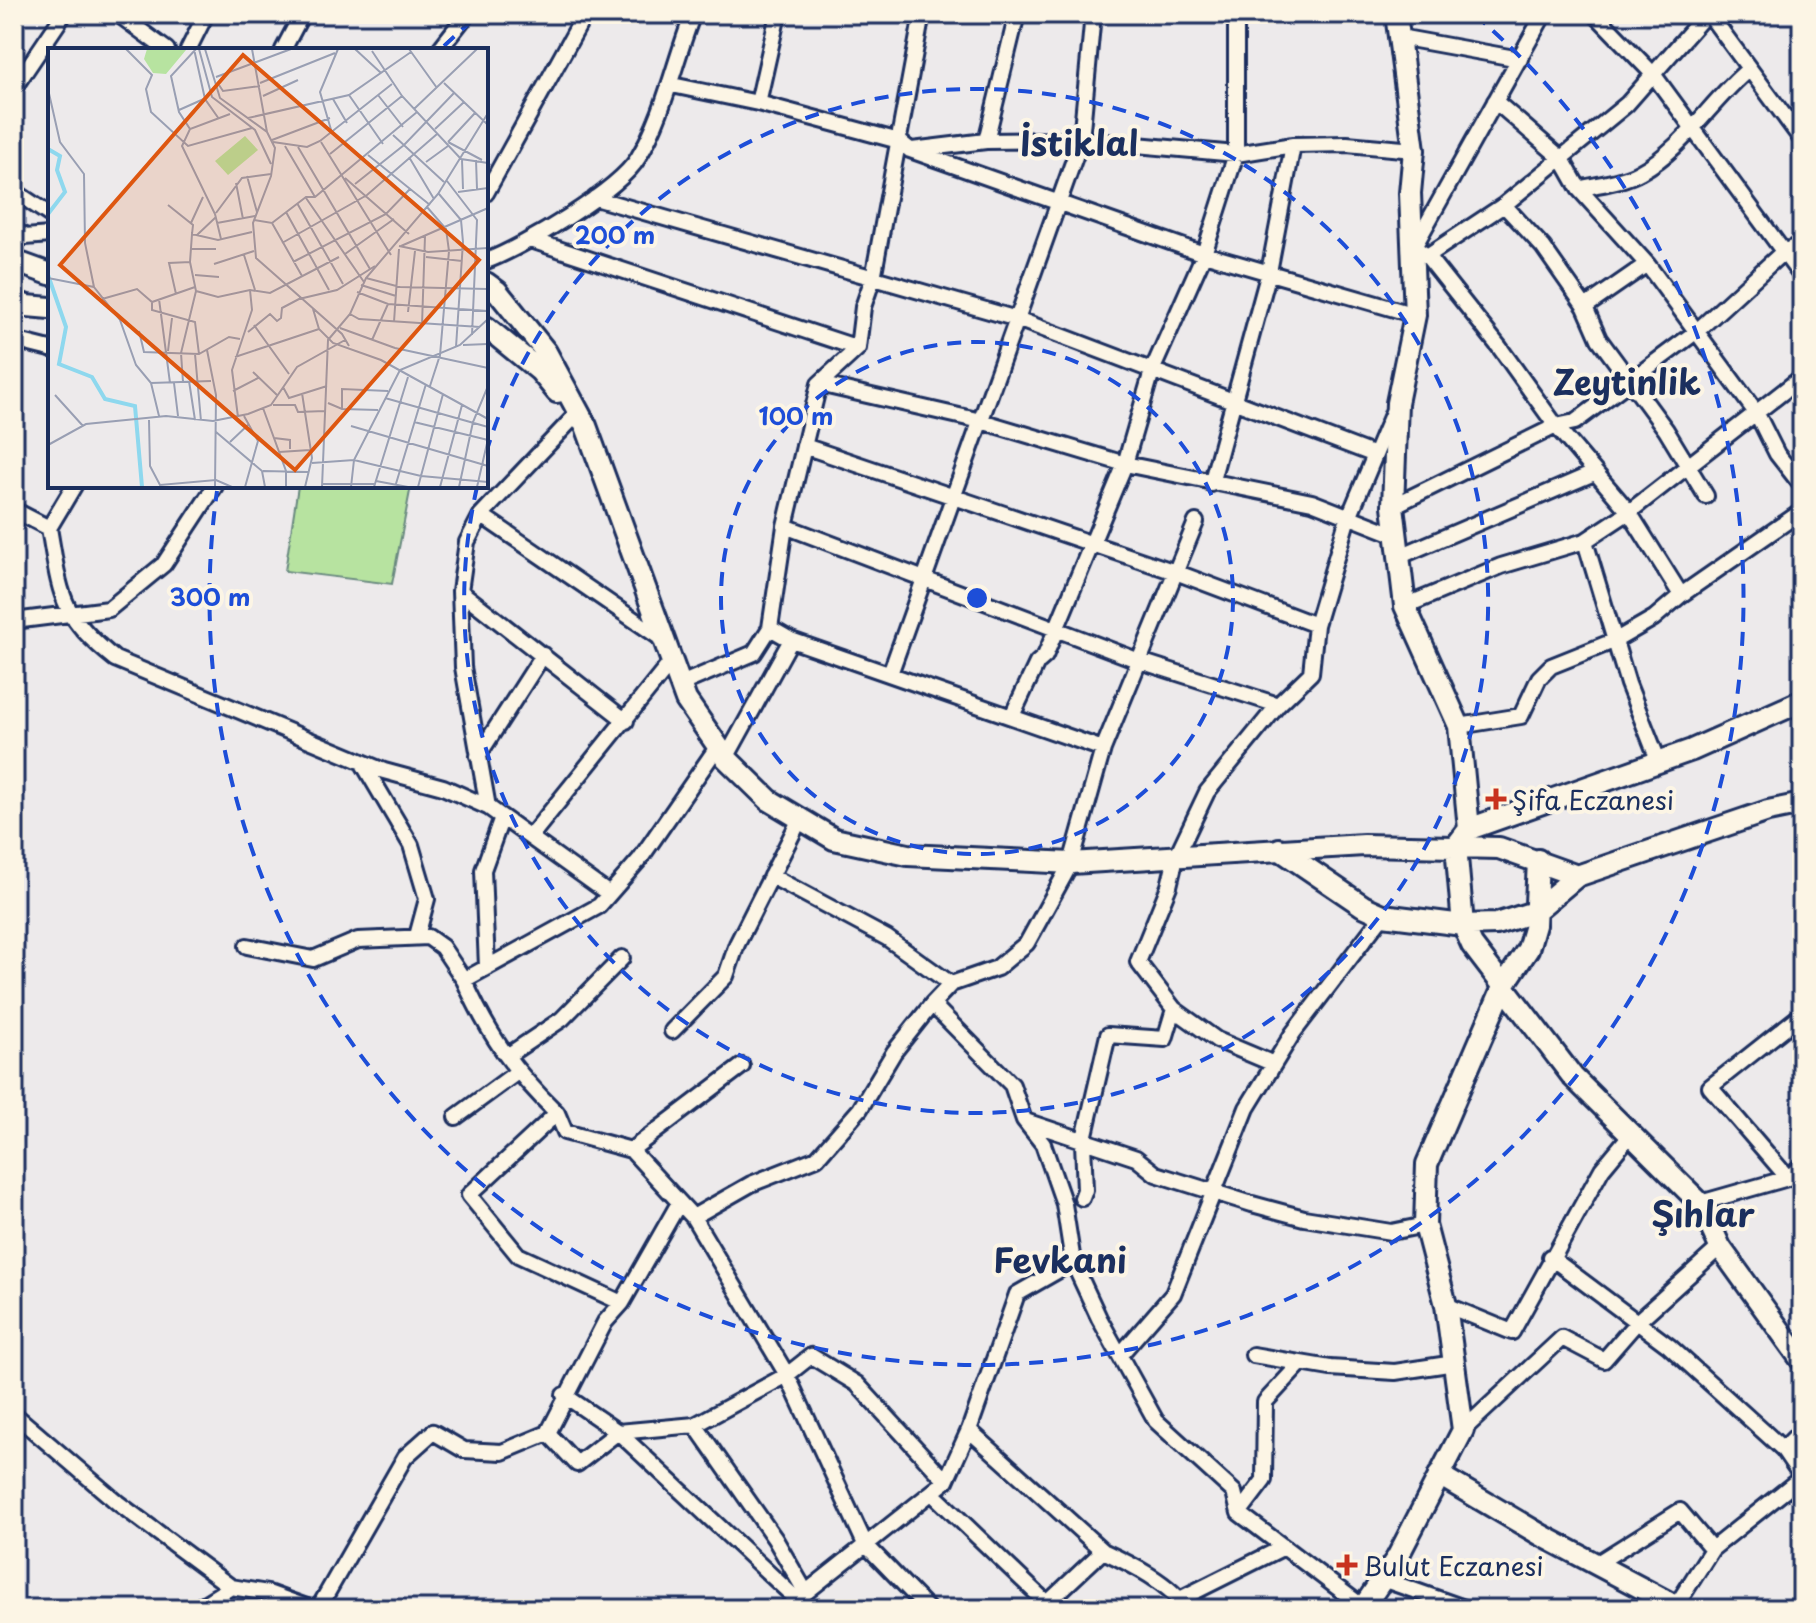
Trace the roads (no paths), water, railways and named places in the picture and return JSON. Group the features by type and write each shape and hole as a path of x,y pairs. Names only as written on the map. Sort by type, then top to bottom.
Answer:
{"street":[{"path":"14,88 64,14"},
{"path":"118,14 164,48"},
{"path":"189,48 206,14"},
{"path":"284,48 302,14"},
{"path":"441,48 467,14"},
{"path":"488,189 585,14"},
{"path":"488,260 531,240 595,198 637,161 672,85 681,45 693,14"},
{"path":"758,103 778,14"},
{"path":"681,684 754,653 770,628 785,526 819,384 858,348 863,307 905,146 922,14"},
{"path":"986,141 1017,14"},
{"path":"890,674 1081,140 1093,14"},
{"path":"1012,716 1037,663 1045,656 1054,628 1125,464 1152,371 1204,254 1236,154 1236,14"},
{"path":"1396,14 1414,150 1410,193 1421,252 1415,315 1397,403 1393,506 1405,606 1459,726 1469,829"},
{"path":"1421,252 1495,101 1544,14"},
{"path":"1595,14 1653,74 1802,277"},
{"path":"1421,252 1504,205 1562,159 1627,104 1707,14 1802,140"},
{"path":"1399,37 1520,59"},
{"path":"1579,189 1639,173 1696,129 1722,91 1749,69"},
{"path":"672,85 758,103 905,146 1058,205 1204,254 1415,315"},
{"path":"1495,101 1562,159 1579,189 1647,264 1757,414 1777,454 1802,486"},
{"path":"905,146 1081,140 1236,154 1293,145 1347,144 1414,150"},
{"path":"1211,484 1269,272 1293,145"},
{"path":"14,191 48,214"},
{"path":"595,198 1017,319 1375,455"},
{"path":"1504,205 1543,247 1585,307 1599,339 1629,378 1706,496"},
{"path":"14,229 25,237 48,235"},
{"path":"531,240 858,348"},
{"path":"1393,506 1556,426 1575,422 1629,378 1697,331 1783,252 1802,244"},
{"path":"1421,252 1500,348 1556,426 1629,512 1681,595"},
{"path":"14,261 48,273"},
{"path":"1585,307 1647,264"},
{"path":"488,284 497,291 546,352 581,420 686,700 722,752 769,800 834,839 908,855 1071,863 1279,849 1499,848 1577,876"},
{"path":"14,301 48,308"},
{"path":"488,329 540,371 581,420"},
{"path":"14,340 48,348"},
{"path":"1405,606 1501,566 1585,541 1629,512 1802,377"},
{"path":"819,384 981,421 1125,464 1211,484 1312,502 1396,535"},
{"path":"1274,1064 1217,1040 1174,1009 1138,962 1169,886 1176,857 1207,792 1278,705 1311,673 1316,625 1349,515 1397,403"},
{"path":"488,807 463,667 460,591 467,542 481,515 581,420"},
{"path":"804,446 1178,573 1316,625"},
{"path":"1398,557 1594,473"},
{"path":"73,488 49,528 58,581 69,614 82,632 115,659 362,762 443,787 488,807 609,894"},
{"path":"14,621 109,609 164,564 214,488"},
{"path":"14,510 49,528"},
{"path":"1459,726 1521,716 1539,678 1551,666 1616,640 1654,618 1681,595 1802,511"},
{"path":"481,515 665,641"},
{"path":"693,1217 751,1184 817,1158 860,1109 894,1052 951,984 997,968 1027,943 1071,863 1103,749 1137,660 1178,573 1196,522"},
{"path":"785,526 1137,660 1278,705"},
{"path":"1585,541 1628,684 1658,760"},
{"path":"460,591 626,721"},
{"path":"770,628 791,640 1103,749"},
{"path":"464,980 599,906 640,859 722,752 791,640"},
{"path":"478,756 543,655"},
{"path":"530,837 672,661"},
{"path":"1802,701 1692,750 1469,829 1456,846 1463,925 1472,945 1573,1077 1700,1203 1720,1247 1802,1361"},
{"path":"362,762 411,845 427,899 417,936"},
{"path":"1279,849 1363,906 1383,915 1463,925 1496,924 1534,912 1577,876 1768,811 1802,804"},
{"path":"487,967 483,870 502,817"},
{"path":"672,1031 726,976 737,944 800,819"},
{"path":"1463,1430 1446,1305 1425,1225 1427,1164 1504,985 1528,949 1538,860"},
{"path":"771,876 887,938 951,984"},
{"path":"1120,1355 1173,1294 1247,1108 1293,1033 1383,915"},
{"path":"247,946 313,959 358,940 417,936 428,937 442,947 464,980 482,1022 516,1073 557,1113 565,1132 631,1150 693,1217 787,1375 865,1544 928,1609"},
{"path":"507,1056 562,1019 622,958"},
{"path":"932,1004 1012,1085 1024,1120 1043,1144 1064,1204 1073,1262 1156,1421 1234,1492 1239,1513 1362,1608 1382,1579 1463,1430 1562,1338 1604,1360 1637,1322 1720,1247"},
{"path":"1082,1198 1085,1190 1083,1143 1108,1035 1165,1039 1174,1009"},
{"path":"1788,1178 1710,1087 1802,1014"},
{"path":"631,1150 742,1066"},
{"path":"456,1117 516,1073"},
{"path":"557,1113 469,1195 518,1255 622,1303"},
{"path":"1024,1120 1083,1143 1136,1158 1156,1174 1214,1194 1304,1218 1391,1232 1425,1225"},
{"path":"1446,1305 1512,1332 1550,1257 1602,1169 1631,1134"},
{"path":"1700,1203 1788,1178 1802,1166"},
{"path":"14,1414 118,1503 231,1587 268,1593 315,1609 405,1457 433,1432 464,1450 502,1452 548,1433 564,1395 605,1322 622,1303 679,1203"},
{"path":"1439,1475 1679,1608 1712,1549 1802,1477 1783,1449 1669,1346 1550,1257"},
{"path":"798,1602 865,1544 946,1481 969,1430 1017,1294 1073,1262"},
{"path":"1253,1355 1395,1372 1455,1363"},
{"path":"548,1433 577,1464 618,1432 695,1425 787,1375 811,1356 857,1384 946,1481"},
{"path":"1239,1513 1264,1480 1265,1402 1301,1363"},
{"path":"564,1395 618,1432 798,1602"},
{"path":"695,1425 775,1539 798,1602"},
{"path":"969,1430 1103,1551 1129,1563 1183,1604 1282,1548"},
{"path":"1783,1449 1802,1430"},
{"path":"932,1493 1047,1607 1103,1551"},
{"path":"1596,1564 1680,1511 1712,1549"},
{"path":"1382,1579 1436,1604 1467,1609"},
{"path":"196,1609 231,1587"}],"place":[{"name":"Şifa Eczanesi","path":"1496,799"},
{"name":"Bulut Eczanesi","path":"1347,1565"}],"district":[{"name":"İstiklal","path":"1079,142"},
{"name":"Zeytinlik","path":"1627,381"},
{"name":"Şıhlar","path":"1703,1213"},
{"name":"Fevkani","path":"1060,1259"}]}
